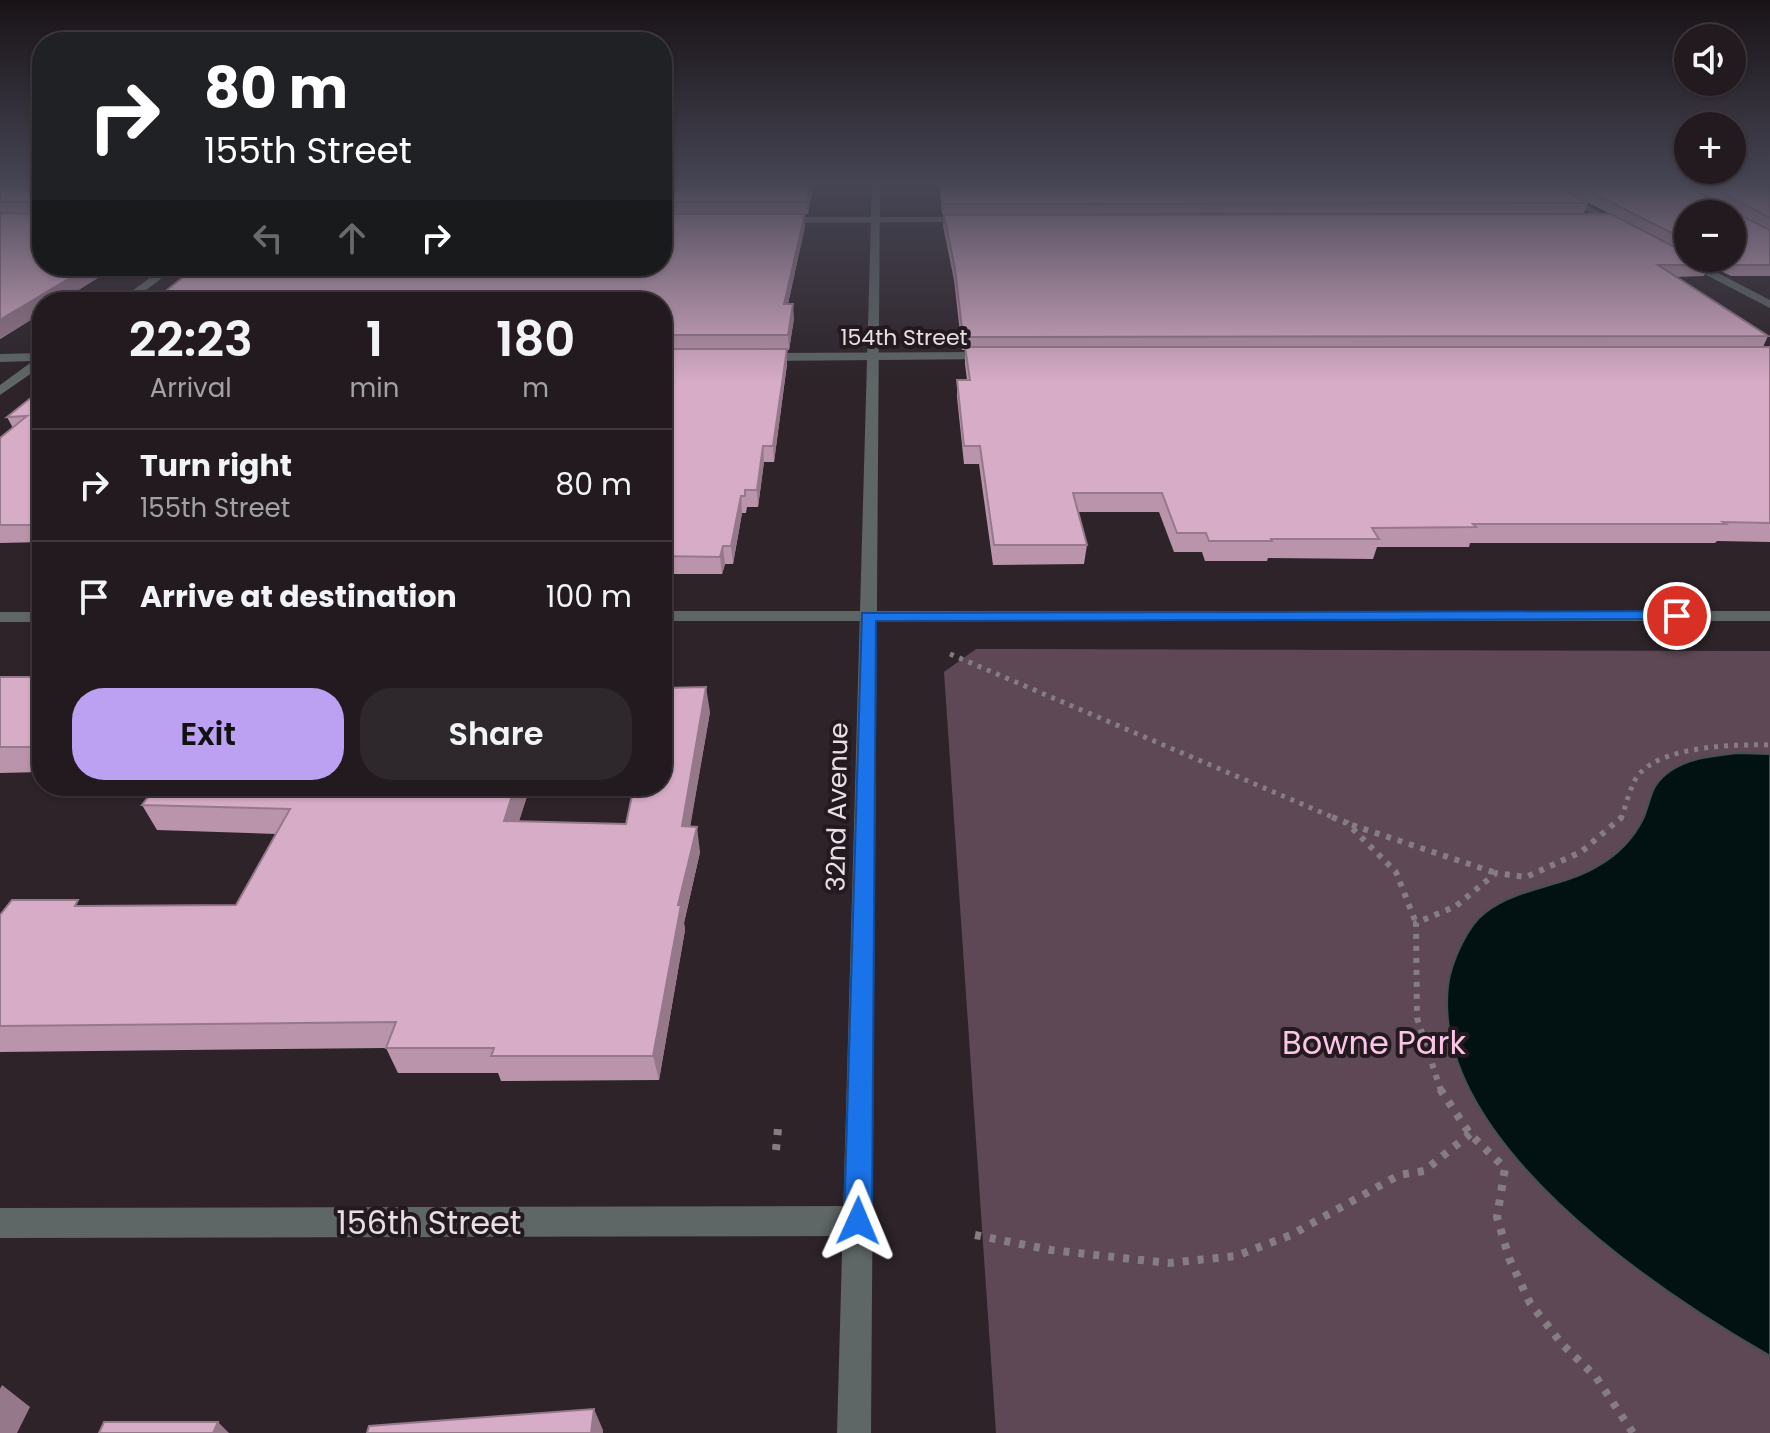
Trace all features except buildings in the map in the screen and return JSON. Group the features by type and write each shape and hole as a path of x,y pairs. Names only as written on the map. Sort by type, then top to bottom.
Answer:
{"street":[{"name":"32nd Avenue","path":"854,1433 874,249"},
{"path":"1708,272 1770,305"},
{"path":"137,292 159,276"},
{"name":"154th Street","path":"742,357 1003,356"},
{"path":"0,358 32,359"},
{"path":"0,391 32,367"},
{"path":"672,616 1770,616"},
{"path":"0,617 32,617"},
{"name":"156th Street","path":"0,1223 858,1221"}],"path":[{"path":"948,653 1347,823 1496,873 1526,877 1581,852 1621,819 1640,772 1668,756 1734,744 1770,745"},
{"path":"1347,823 1396,872 1416,923 1417,1018 1439,1088 1470,1134 1505,1168 1497,1217 1509,1258 1530,1303 1562,1344 1596,1377 1633,1433"},
{"path":"1416,923 1456,906 1496,873"},
{"path":"776,1150 778,1129"},
{"path":"975,1235 1051,1250 1168,1263 1236,1256 1291,1235 1399,1175 1424,1171 1470,1134"}],"green space":[{"name":"Bowne Park","path":"976,649 1770,651 1770,1433 996,1433 944,672"}],"shaded area":[{"path":"1738,753 1770,754 1770,1356 1668,1292 1613,1250 1559,1204 1512,1153 1475,1099 1452,1043 1448,986 1461,945 1472,926 1486,912 1512,897 1585,873 1612,857 1634,833 1656,785 1672,769 1693,760"}],"route":[{"path":"858,1221 868,616 1677,616"}]}
